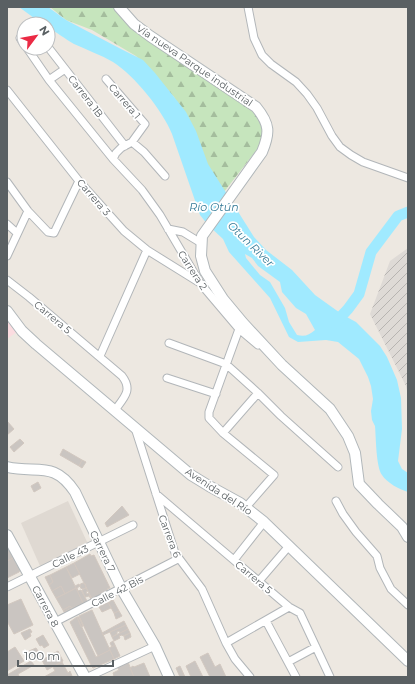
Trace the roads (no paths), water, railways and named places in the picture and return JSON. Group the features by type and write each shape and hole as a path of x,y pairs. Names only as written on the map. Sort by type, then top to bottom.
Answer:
{"main road":[{"name":"Vía nueva Parque industrial","path":"120,7 134,24 256,108 264,118 268,139 262,152 202,240"},
{"path":"202,240 201,256 205,271 243,323 282,365"},
{"name":"Avenida del Río","path":"7,311 28,336 191,475 230,496 264,522 408,661"},
{"name":"Carrera 2","path":"282,365 330,409 348,436 355,453 359,484 402,527 408,537"},
{"name":"Carrera 7","path":"7,467 47,470 57,473 65,478 74,492 121,588 155,646 169,677"},
{"name":"Carrera 8","path":"7,535 57,621 85,677"}],"street":[{"path":"248,7 254,38 262,55 271,64 296,82 307,94 317,108 332,136 340,146 363,162 408,178"},
{"name":"Carrera 2","path":"32,56 49,80 113,159 142,190 168,229 200,283 239,329 282,365"},
{"name":"Carrera 1B","path":"55,56 124,146"},
{"path":"49,80 65,69"},
{"name":"Carrera 1","path":"106,78 145,124 132,142"},
{"name":"Carrera 3","path":"7,90 79,181 124,231 147,250 200,283"},
{"path":"113,159 116,153 124,146 132,142 144,152 165,176"},
{"path":"7,182 28,211 48,232 54,233 79,181"},
{"path":"7,256 28,211"},
{"path":"7,224 17,233"},
{"path":"168,229 183,232 202,240"},
{"path":"100,356 147,250"},
{"name":"Carrera 5","path":"7,280 100,356 122,376 128,386 125,396 115,410"},
{"path":"239,329 209,412 209,418 223,433 274,475 246,507"},
{"path":"169,343 226,364 338,468"},
{"path":"167,378 216,394"},
{"path":"223,433 258,393"},
{"name":"Carrera 6","path":"134,426 175,553 178,559 202,589 226,643 235,659 250,677"},
{"name":"Carrera 5","path":"156,494 289,607 300,613 330,677"},
{"path":"336,501 356,532 377,556 380,568 391,589 408,605"},
{"path":"234,560 264,522"},
{"name":"Calle 43","path":"7,587 133,525"},
{"path":"259,582 289,546"},
{"name":"Calle 42 Bis","path":"57,621 178,559"},
{"path":"226,643 289,607"},
{"path":"266,621 296,677"},
{"path":"88,677 155,646"},
{"path":"288,662 316,647"}],"water":[{"name":"Río Otún","path":"19,7 48,7 66,20 143,60 186,112 196,131 208,164 254,237 266,250 292,270 315,295 343,315 356,322 380,346 387,357 397,380 401,398 402,429 398,461 402,469 408,473 408,492 390,483 384,478 380,471 377,459 375,426 372,420 371,411 373,399 371,386 359,359 338,342 326,340 298,342 289,337 270,298 229,252 223,239 200,215 172,134 162,115 147,94 139,84 113,62 74,44 56,32 56,16 31,16","holes":["245,254 252,258 258,266 280,282 282,292 296,308 306,314 315,330 307,335 297,335 289,322 285,308 270,282 260,275 246,258"]}],"waterway":[{"path":"335,323 359,294 371,252 398,216 408,212"}],"water label":[{"name":"Otun River","path":"251,244"}]}
